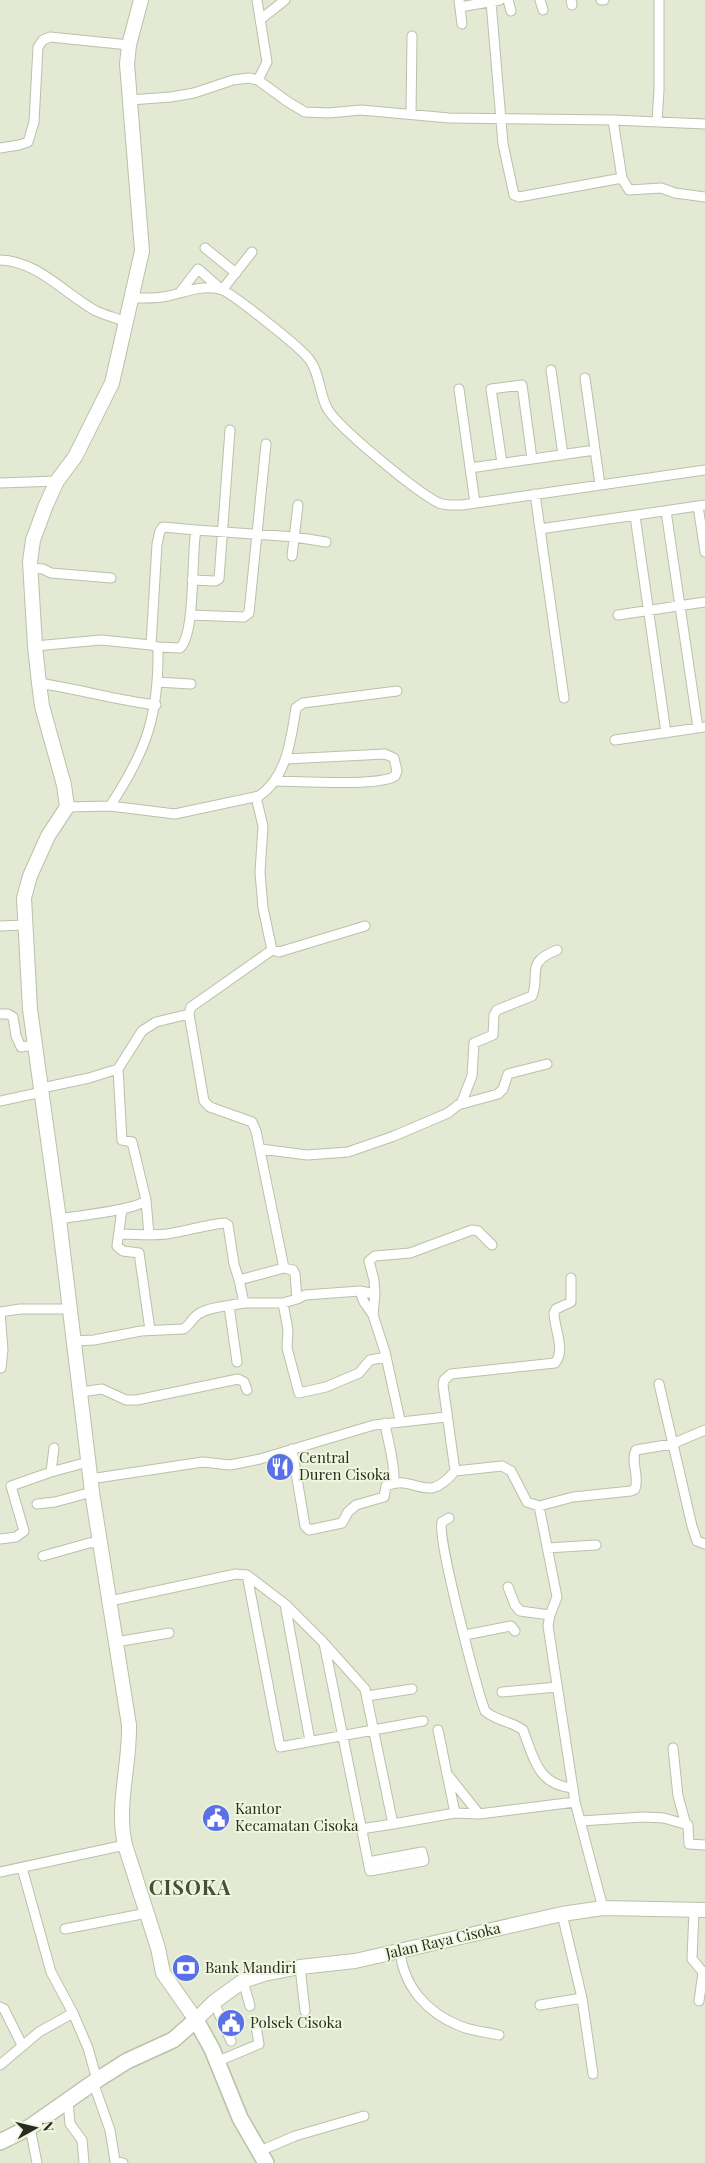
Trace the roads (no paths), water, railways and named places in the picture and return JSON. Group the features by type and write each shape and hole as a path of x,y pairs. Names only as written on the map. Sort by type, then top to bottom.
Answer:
{"main road":[{"path":"0,2142 30,2127 127,2061 173,2040 196,2020 240,2118 263,2157"}],"street":[{"path":"141,0 129,45 127,64 142,242 126,322 109,391 75,457 58,481 33,540 31,568 39,683 42,706 64,785 67,807 48,836 30,876 24,898 30,1009 59,1219 91,1485 129,1725 130,1743 121,1805 121,1829 147,1913 163,1974 196,2020"},
{"path":"257,0 267,62 258,80"},
{"path":"261,19 286,0"},
{"path":"508,0 511,11"},
{"path":"540,0 543,10"},
{"path":"657,122 659,0"},
{"path":"462,24 460,4 495,1 501,119 504,149 514,195 519,196 566,189 622,178"},
{"path":"411,114 412,36"},
{"path":"0,148 28,142 34,122 38,47 43,40 50,37 129,45"},
{"path":"130,100 194,93 242,78 258,80 288,102 306,112 328,113 361,110 449,118 613,120 705,124"},
{"path":"613,120 622,178 629,190 661,188 674,193 705,197"},
{"path":"205,248 236,273"},
{"path":"222,290 252,252"},
{"path":"0,260 20,263 63,288 97,311 126,322"},
{"path":"181,291 198,269 222,290 238,300 309,359 319,379 327,408 343,428 420,492 441,504 475,503 705,470"},
{"path":"130,298 168,296 197,288 222,290"},
{"path":"551,370 563,455"},
{"path":"585,378 600,485"},
{"path":"502,463 491,389 522,384 532,459"},
{"path":"459,389 475,503"},
{"path":"192,580 215,581 219,579 230,430"},
{"path":"190,615 244,617 249,613 266,444"},
{"path":"470,468 595,450"},
{"path":"0,483 58,481"},
{"path":"535,494 564,698"},
{"path":"292,556 298,505"},
{"path":"540,530 702,506 705,552"},
{"path":"615,740 701,728 666,511"},
{"path":"635,516 666,733"},
{"path":"110,806 136,766 149,734 156,705 157,544 160,531 163,528 169,527 294,537 326,542"},
{"path":"35,646 101,640 180,648 184,644 190,615 196,530"},
{"path":"31,568 43,569 51,573 111,578"},
{"path":"618,615 705,602"},
{"path":"157,682 191,684"},
{"path":"39,683 75,688 125,701 156,705"},
{"path":"67,807 110,806 175,814 256,797 269,788 286,758 296,708 303,703 398,691"},
{"path":"274,781 342,783 385,780 395,776 397,771 394,758 385,754 286,758"},
{"path":"256,797 263,826 260,872 263,908 272,950"},
{"path":"0,926 25,925"},
{"path":"272,950 279,952 364,926"},
{"path":"272,950 191,1007 189,1014 204,1101 210,1107 252,1122 256,1131 284,1268"},
{"path":"461,1104 472,1076 474,1043 493,1034 494,1014 497,1010 532,996 536,965 547,954 557,950"},
{"path":"0,1014 8,1014 13,1017 16,1036 21,1046 35,1045"},
{"path":"149,1235 146,1200 132,1142 122,1140 118,1069 142,1030 156,1022 189,1014"},
{"path":"260,1149 307,1155 348,1152 394,1136 448,1113 461,1104 498,1094 503,1089 508,1074 547,1064"},
{"path":"0,1101 118,1069"},
{"path":"59,1219 137,1206 146,1200"},
{"path":"122,1209 118,1247 123,1251 140,1254 150,1330"},
{"path":"119,1234 149,1235 225,1223 228,1225 234,1264 244,1303"},
{"path":"373,1315 374,1280 369,1261 373,1256 410,1253 472,1230 478,1231 492,1245"},
{"path":"239,1280 284,1268 293,1270 297,1299"},
{"path":"455,1471 446,1417 444,1380 451,1374 555,1363 559,1358 560,1351 554,1313 556,1309 571,1302 571,1278"},
{"path":"74,1341 94,1340 150,1330 183,1329 189,1326 194,1317 200,1313 244,1303 283,1303 305,1295 360,1291 375,1294"},
{"path":"360,1291 364,1302 373,1315 386,1357 400,1420"},
{"path":"283,1303 288,1330 289,1356 299,1393 326,1387 359,1372 370,1360 386,1357"},
{"path":"229,1306 237,1362"},
{"path":"1,1368 3,1350 0,1312 20,1309 69,1309"},
{"path":"81,1392 106,1390 126,1400 137,1400 238,1379 244,1382 247,1390"},
{"path":"659,1384 692,1526 697,1540 705,1544"},
{"path":"37,1504 55,1502 91,1485 203,1462 230,1465 385,1423 400,1420 446,1417"},
{"path":"385,1423 388,1446 395,1466 394,1482"},
{"path":"292,1449 305,1526 309,1530 342,1523 350,1509 362,1503 383,1498 385,1487 394,1482 431,1489 445,1482 455,1471 502,1466 510,1471 527,1502 538,1506 573,1497 631,1491 636,1488 637,1484 634,1457 636,1450 672,1444 705,1430"},
{"path":"51,1472 54,1448"},
{"path":"0,1539 16,1537 24,1531 11,1486 88,1462"},
{"path":"538,1506 557,1597 548,1626 572,1788 603,1908"},
{"path":"450,1518 442,1522 440,1533 485,1710 492,1717 523,1730 540,1772 548,1781 558,1786 572,1788"},
{"path":"43,1556 100,1542"},
{"path":"547,1548 596,1545"},
{"path":"110,1601 236,1574 248,1575 285,1604 323,1642 365,1689 393,1824"},
{"path":"248,1575 280,1747 423,1720"},
{"path":"508,1587 515,1605 520,1610 550,1615"},
{"path":"285,1604 310,1741"},
{"path":"465,1635 511,1626 515,1631"},
{"path":"116,1642 169,1633"},
{"path":"323,1642 370,1872 424,1861 422,1852 368,1862"},
{"path":"502,1692 557,1687"},
{"path":"367,1696 412,1689"},
{"path":"438,1730 455,1813"},
{"path":"673,1748 678,1796 686,1825 688,1825 689,1844 705,1844"},
{"path":"447,1774 479,1814"},
{"path":"361,1829 455,1813 479,1814 575,1802"},
{"path":"580,1821 643,1817 664,1818 686,1825"},
{"path":"0,1872 125,1845"},
{"path":"22,1868 51,1972 88,2048 95,2081 118,2162"},
{"name":"Jalan Raya Cisoka","path":"196,2020 214,2002 243,1982 264,1974 355,1960 562,1914 603,1908 699,1910"},
{"path":"699,1910 692,1959 702,1969 703,1974 700,2001"},
{"path":"65,1928 147,1913"},
{"path":"562,1914 582,1998 593,2074"},
{"path":"400,1950 407,1980 420,1999 446,2018 462,2026 499,2035"},
{"path":"300,1967 305,2011"},
{"path":"243,1982 250,2006"},
{"path":"540,2005 582,1998"},
{"path":"214,2002 231,2040"},
{"path":"0,2007 4,2009 22,2045"},
{"path":"0,2065 40,2032 73,2014"},
{"path":"216,2062 259,2044 254,2021"},
{"path":"68,2101 70,2124 82,2140 84,2163"},
{"path":"263,2157 295,2136 364,2116"},
{"path":"30,2127 37,2163"}],"place":[{"name":"Central Duren Cisoka","path":"280,1467"},
{"name":"Kantor Kecamatan Cisoka","path":"216,1818"},
{"name":"Bank Mandiri","path":"186,1968"},
{"name":"Polsek Cisoka","path":"231,2023"}],"district":[{"name":"CISOKA","path":"190,1888"}]}
